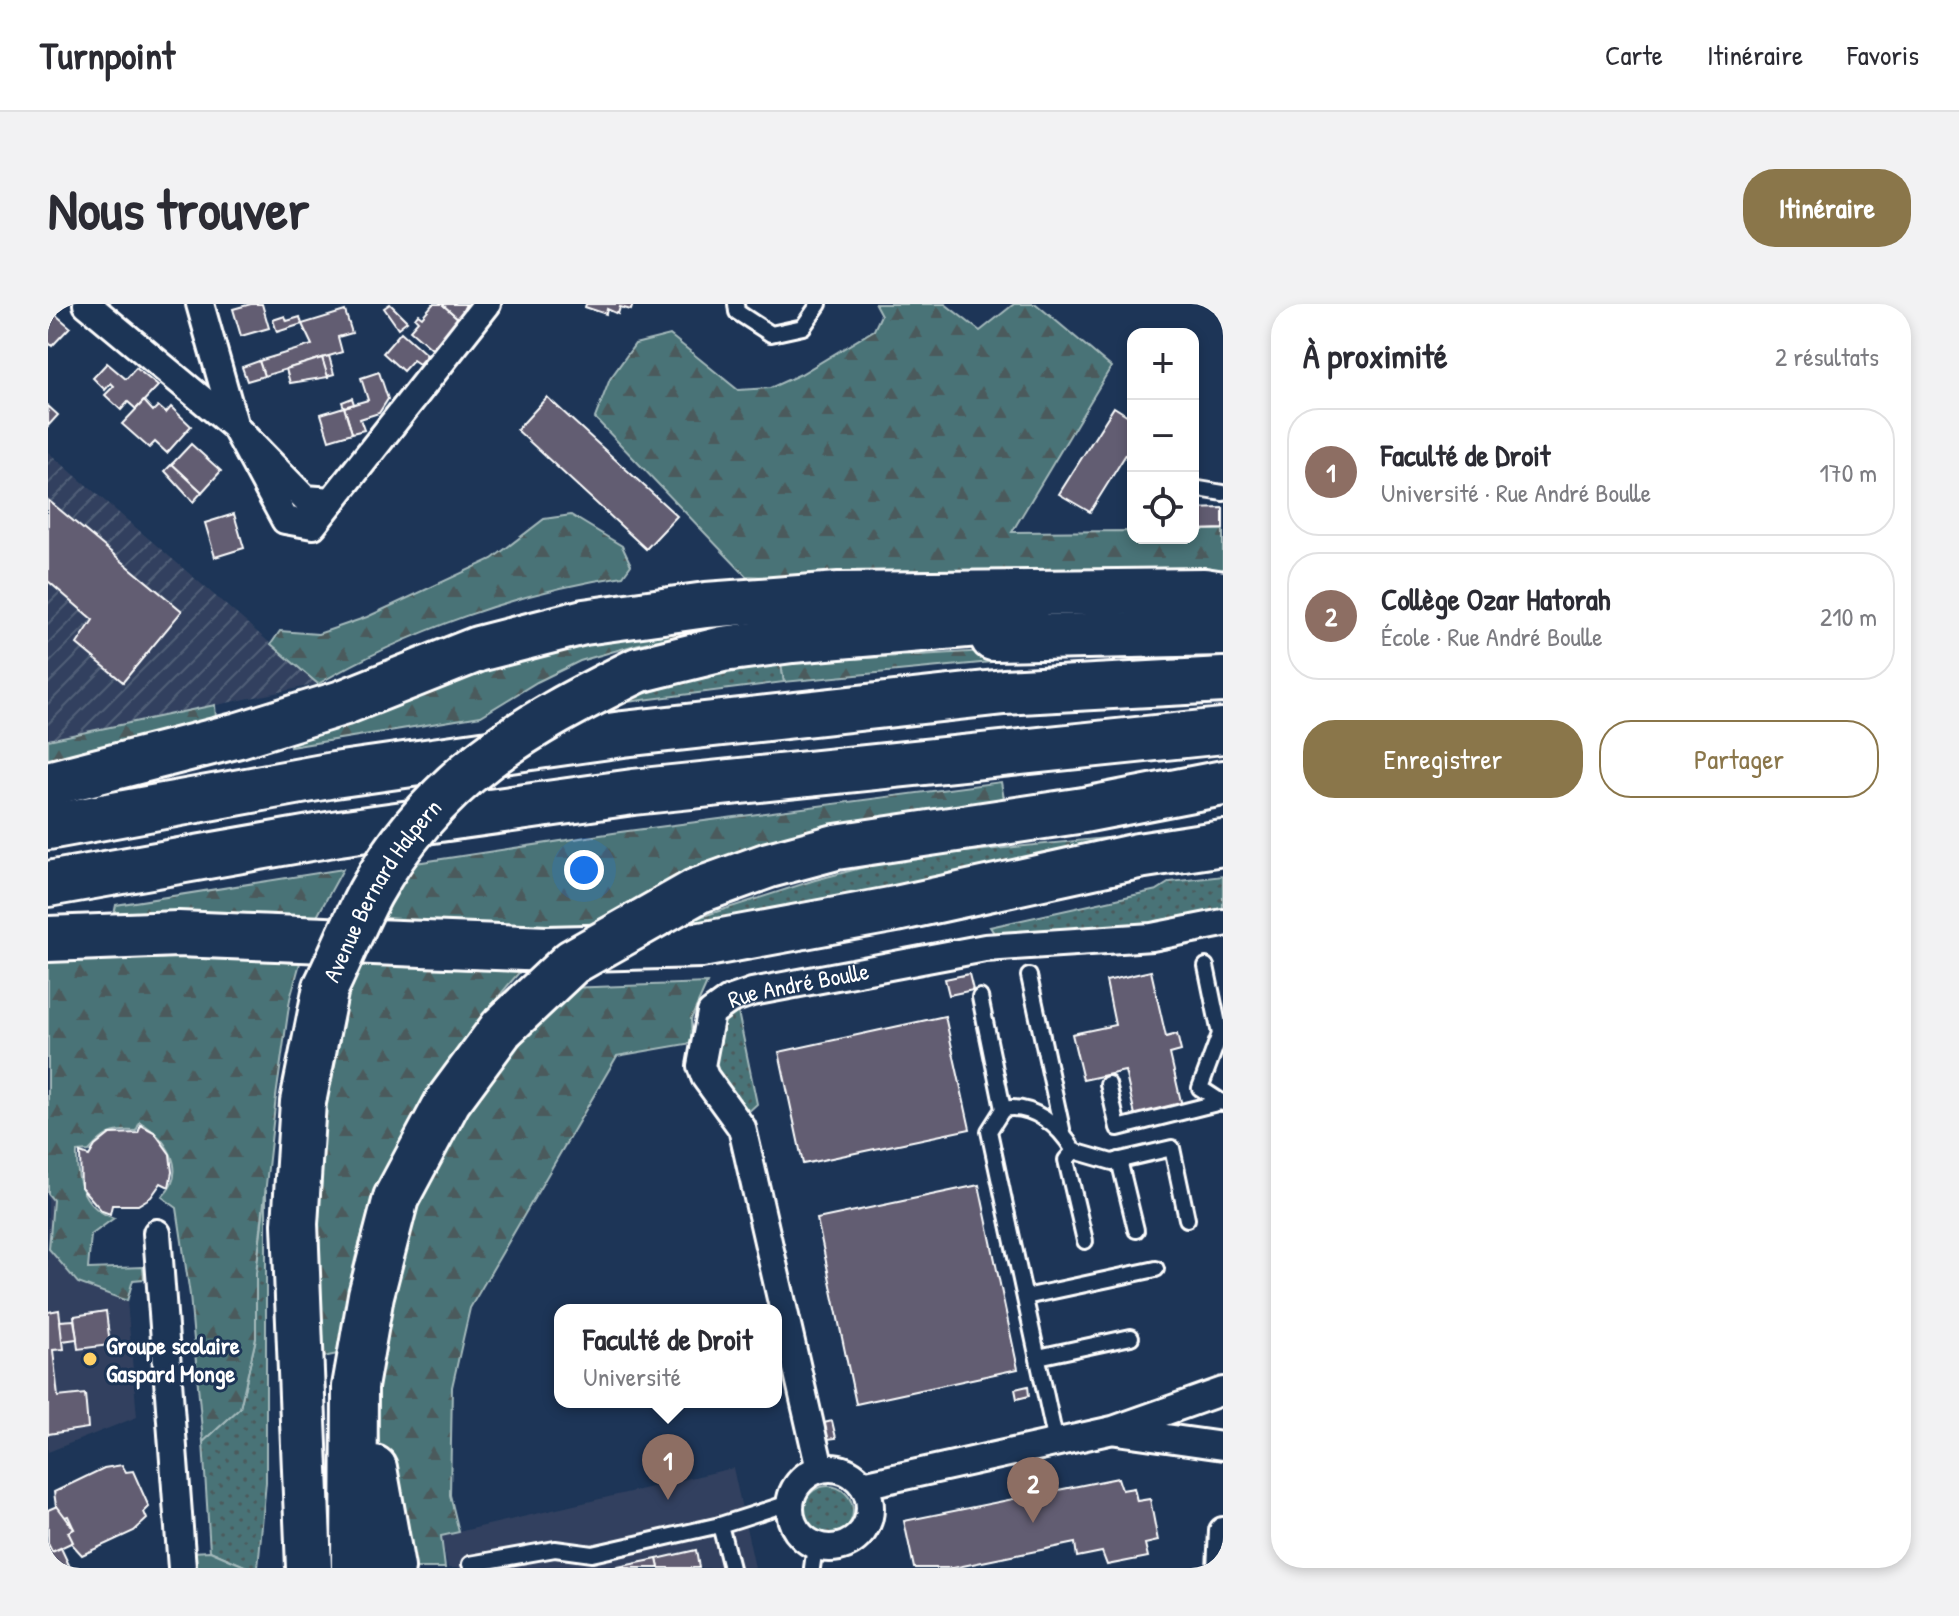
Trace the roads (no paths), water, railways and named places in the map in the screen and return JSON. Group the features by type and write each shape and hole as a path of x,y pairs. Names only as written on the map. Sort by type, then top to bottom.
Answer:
{"highway":[{"path":"48,784 239,735 342,703 478,649 584,622 706,605 839,595 1204,591 1223,594"},
{"path":"887,634 988,622 1185,610 1223,603"},
{"path":"887,634 991,638 1223,633"},
{"name":"Avenue Bernard Halpern","path":"309,1568 295,1224 303,1102 326,987 370,893 408,835 454,782 543,717 638,670 723,649 792,640 887,634"},
{"path":"48,827 334,775 623,734 1004,692 1223,680"},
{"path":"48,884 339,833 633,792 1223,731"},
{"path":"354,1568 355,1387 371,1295 396,1198 448,1101 502,1028 572,962 697,891 769,865 836,847 1084,810 1223,783"},
{"path":"1084,810 1131,820 1223,809"},
{"path":"48,939 178,934 547,949 701,945 896,909 1138,856 1223,843"},
{"path":"355,1387 392,1568"},
{"path":"289,1568 306,1499"}],"street":[{"path":"87,304 235,427 305,499 332,501"},
{"path":"200,304 235,427 285,520 313,525 487,304"},
{"path":"181,383 207,368 215,353"},
{"name":"Rue André Boulle","path":"820,1469 742,1128 705,1077 701,1066 711,1013 729,1000 752,992 985,948 1152,937 1223,923"},
{"path":"157,1233 182,1568"},
{"path":"863,1485 1113,1430 1223,1391"},
{"path":"1113,1430 1188,1444 1223,1446"},
{"path":"820,1469 844,1470 863,1485 870,1509 861,1534 840,1547 813,1557 795,1529 789,1503 799,1481 820,1469"},
{"path":"1221,1568 1223,1531"}],"lane":[{"path":"736,304 737,312 771,334 803,327 819,304"},
{"path":"1199,489 1223,493"},
{"path":"1206,966 1220,1034 1200,1088 1222,1103"},
{"path":"1029,976 1062,1129 1074,1151"},
{"path":"980,997 1003,1109 989,1131 1056,1443"},
{"path":"1108,1084 1118,1128 1222,1103"},
{"path":"1003,1109 1019,1106 1062,1129"},
{"path":"1074,1151 1119,1160 1172,1148 1187,1219"},
{"path":"1074,1151 1066,1160 1085,1241"},
{"path":"1119,1160 1136,1230"},
{"path":"1025,1297 1156,1269"},
{"path":"1038,1357 1131,1337"},
{"path":"470,1564 555,1549 592,1554 720,1525 789,1503"},
{"path":"720,1525 731,1568"}],"place":[{"name":"Groupe scolaire Gaspard Monge","path":"90,1359"},
{"name":"Faculté de Droit","path":"668,1500"},
{"name":"Collège Ozar Hatorah","path":"1033,1523"}]}
